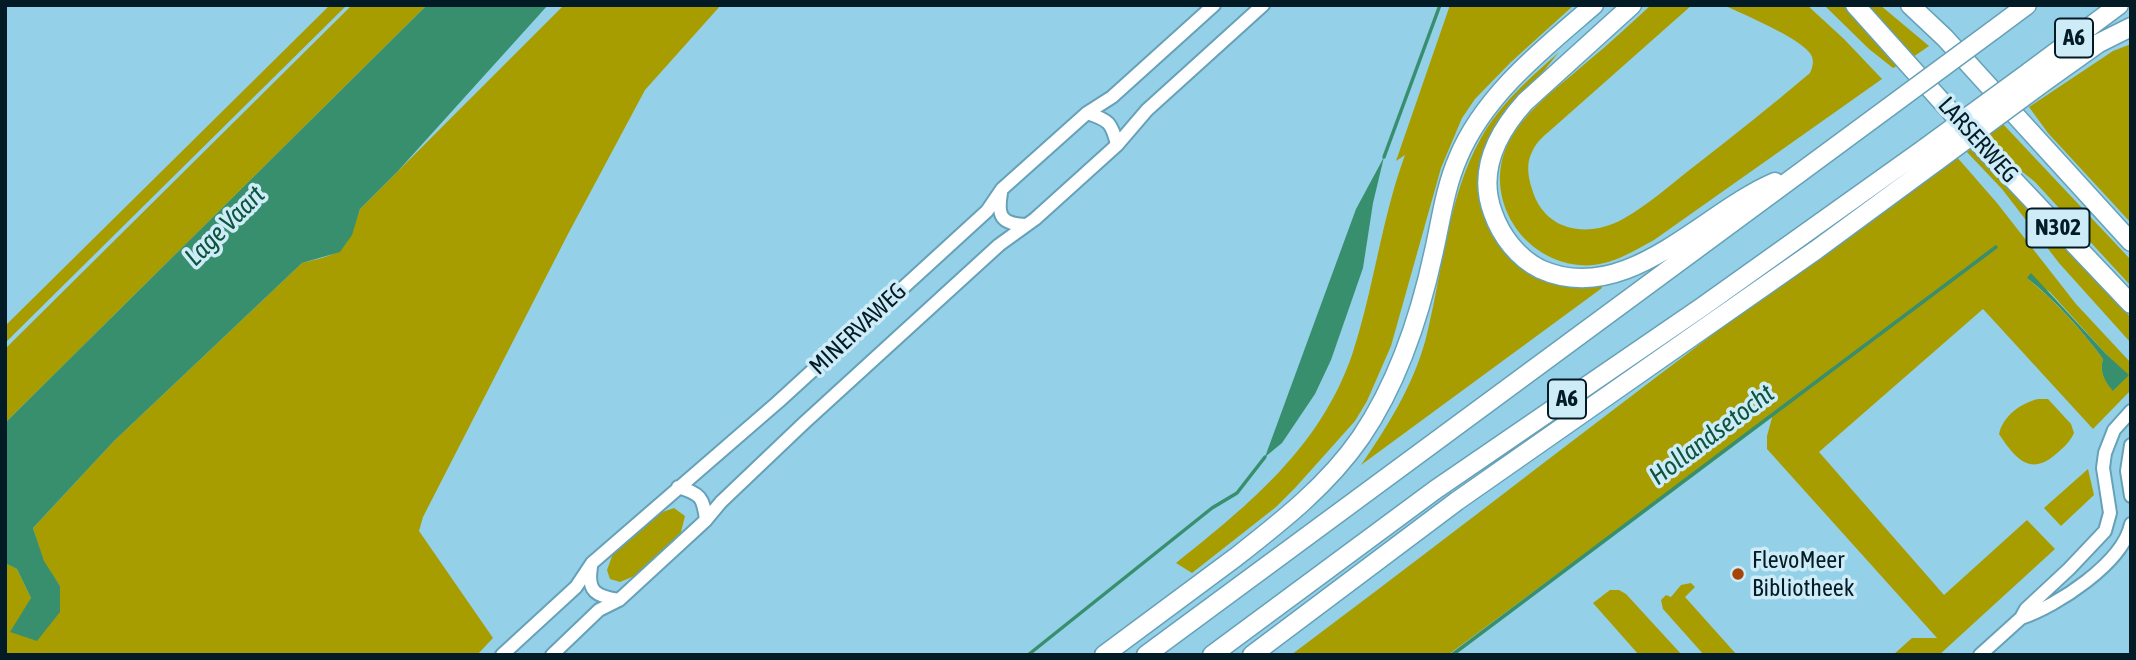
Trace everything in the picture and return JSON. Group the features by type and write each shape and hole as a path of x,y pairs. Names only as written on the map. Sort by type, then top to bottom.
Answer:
{"highway":[{"path":"1104,655 1301,505 1331,475 1362,436 1404,357 1431,266 1446,194 1458,158 1473,128 1494,99 1515,77 1594,5"},
{"name":"A6","path":"1632,5 1525,102 1496,141 1486,184 1489,202 1498,228 1522,257 1535,266 1565,278 1609,276 1637,265 1673,244 1755,190 1804,169"},
{"name":"LARSERWEG","path":"1855,5 1986,151 2131,304"},
{"name":"LARSERWEG","path":"1910,5 1945,38 2131,242"},
{"name":"A6","path":"1146,655 2027,5"},
{"name":"A6","path":"1213,655 1435,490 1931,154 2034,78 2119,5"},
{"name":"A6","path":"2034,78 2131,27"},
{"name":"A6","path":"1252,655 1457,501 1816,250 1931,154"}],"street":[{"name":"MINERVAWEG","path":"502,655 576,587 592,563 778,402 987,211 1002,189 1087,113 1112,97 1214,5"},
{"name":"MINERVAWEG","path":"552,655 599,610 619,600 706,520 721,502 804,423 999,245 1026,225 1117,145 1147,110 1262,5"},
{"path":"1087,113 1107,120 1117,145"},
{"path":"1002,189 998,210 1002,217 1014,225 1026,225"},
{"path":"1980,655 2021,618 2026,609 2099,539 2107,526 2110,513 2103,468 2105,453 2113,430 2131,411"},
{"path":"2131,445 2127,471 2131,496"},
{"path":"678,487 700,497 704,503 706,520"},
{"path":"2021,618 2056,601 2087,580 2120,548 2130,526"},
{"path":"592,563 589,580 591,587 603,597 619,600"}],"shaded area":[{"path":"330,5 347,5 5,343 5,326"},
{"path":"352,5 427,5 5,423 5,349"},
{"path":"564,5 721,5 645,90 423,517 419,531 493,638 477,655 5,655 5,563 17,569 31,598 60,586 44,563 33,528 114,441 302,263 336,253 342,248 351,234 360,209"},
{"path":"1450,5 1574,5 1511,62 1475,99 1462,118 1441,168 1391,346 1367,401 1355,421 1276,507 1192,573 1176,563 1256,496 1280,471 1302,446 1338,388 1360,330 1390,204 1405,155 1396,161"},
{"path":"1651,5 1692,5 1544,136 1530,156 1529,175 1538,203 1546,214 1568,227 1595,229 1623,219 1659,195 1810,73 1812,57 1802,46 1724,5 1807,5 1882,79 1654,240 1599,264 1579,265 1557,260 1538,250 1510,219 1503,200 1500,179 1503,158 1511,138 1536,106"},
{"path":"1824,5 1847,5 1903,63 1893,68 1869,49"},
{"path":"1865,5 1880,5 1929,46 1913,57"},
{"path":"2131,44 2131,223 2048,133 2029,107 2113,51"},
{"path":"1559,52 1486,147 1510,254 1602,285 1602,288 1361,465 1399,404 1415,372 1432,313 1453,210 1460,186 1481,138 1516,92"},
{"path":"2002,123 2131,260 2131,286 2035,182 1999,153 1984,136"},
{"path":"1971,145 2003,175 2131,318 2131,343 2059,263 2002,189 1965,150"},
{"path":"1956,156 1997,203 2076,304 2131,363 2129,392 2093,429 1983,309 1819,452 1944,595 2027,520 2055,549 1939,655 1893,655 1912,638 1937,638 1767,449 1767,436 1773,414 1448,655 1291,655 1705,340","holes":["2027,278 2050,292 2128,375 2114,390 2104,376 2103,359 2095,348 2058,306"]},
{"path":"2038,399 2048,399 2071,424 2074,433 2064,447 2047,461 2031,464 2017,457 1999,434 2004,421 2014,411"},
{"path":"2088,469 2094,495 2061,526 2044,508"},
{"path":"674,508 685,516 680,536 644,572 620,582 610,579 607,570 614,551 657,514"},
{"path":"1691,583 1695,587 1685,597 1737,655 1704,655 1663,609 1661,600 1666,595 1671,597 1681,585"},
{"path":"1610,590 1619,590 1626,594 1682,655 1639,655 1593,603"}],"water":[{"name":"Lage Vaart","path":"427,5 548,5 398,171 360,209 352,235 340,252 302,263 114,441 33,528 44,561 60,586 60,612 37,641 10,632 31,598 17,569 5,563 5,423"},
{"path":"1384,157 1373,203 1363,268 1331,360 1315,394 1282,443 1265,457 1356,209"},
{"path":"2031,273 2129,375 2113,391 2104,376 2103,359 2068,316 2027,278"}],"waterway":[{"path":"1384,157 1440,5"},
{"name":"Hollandsetocht","path":"1452,655 1996,247"},
{"path":"1028,655 1212,508 1237,493 1265,457"}],"place":[{"name":"FlevoMeer Bibliotheek","path":"1738,574"}]}
